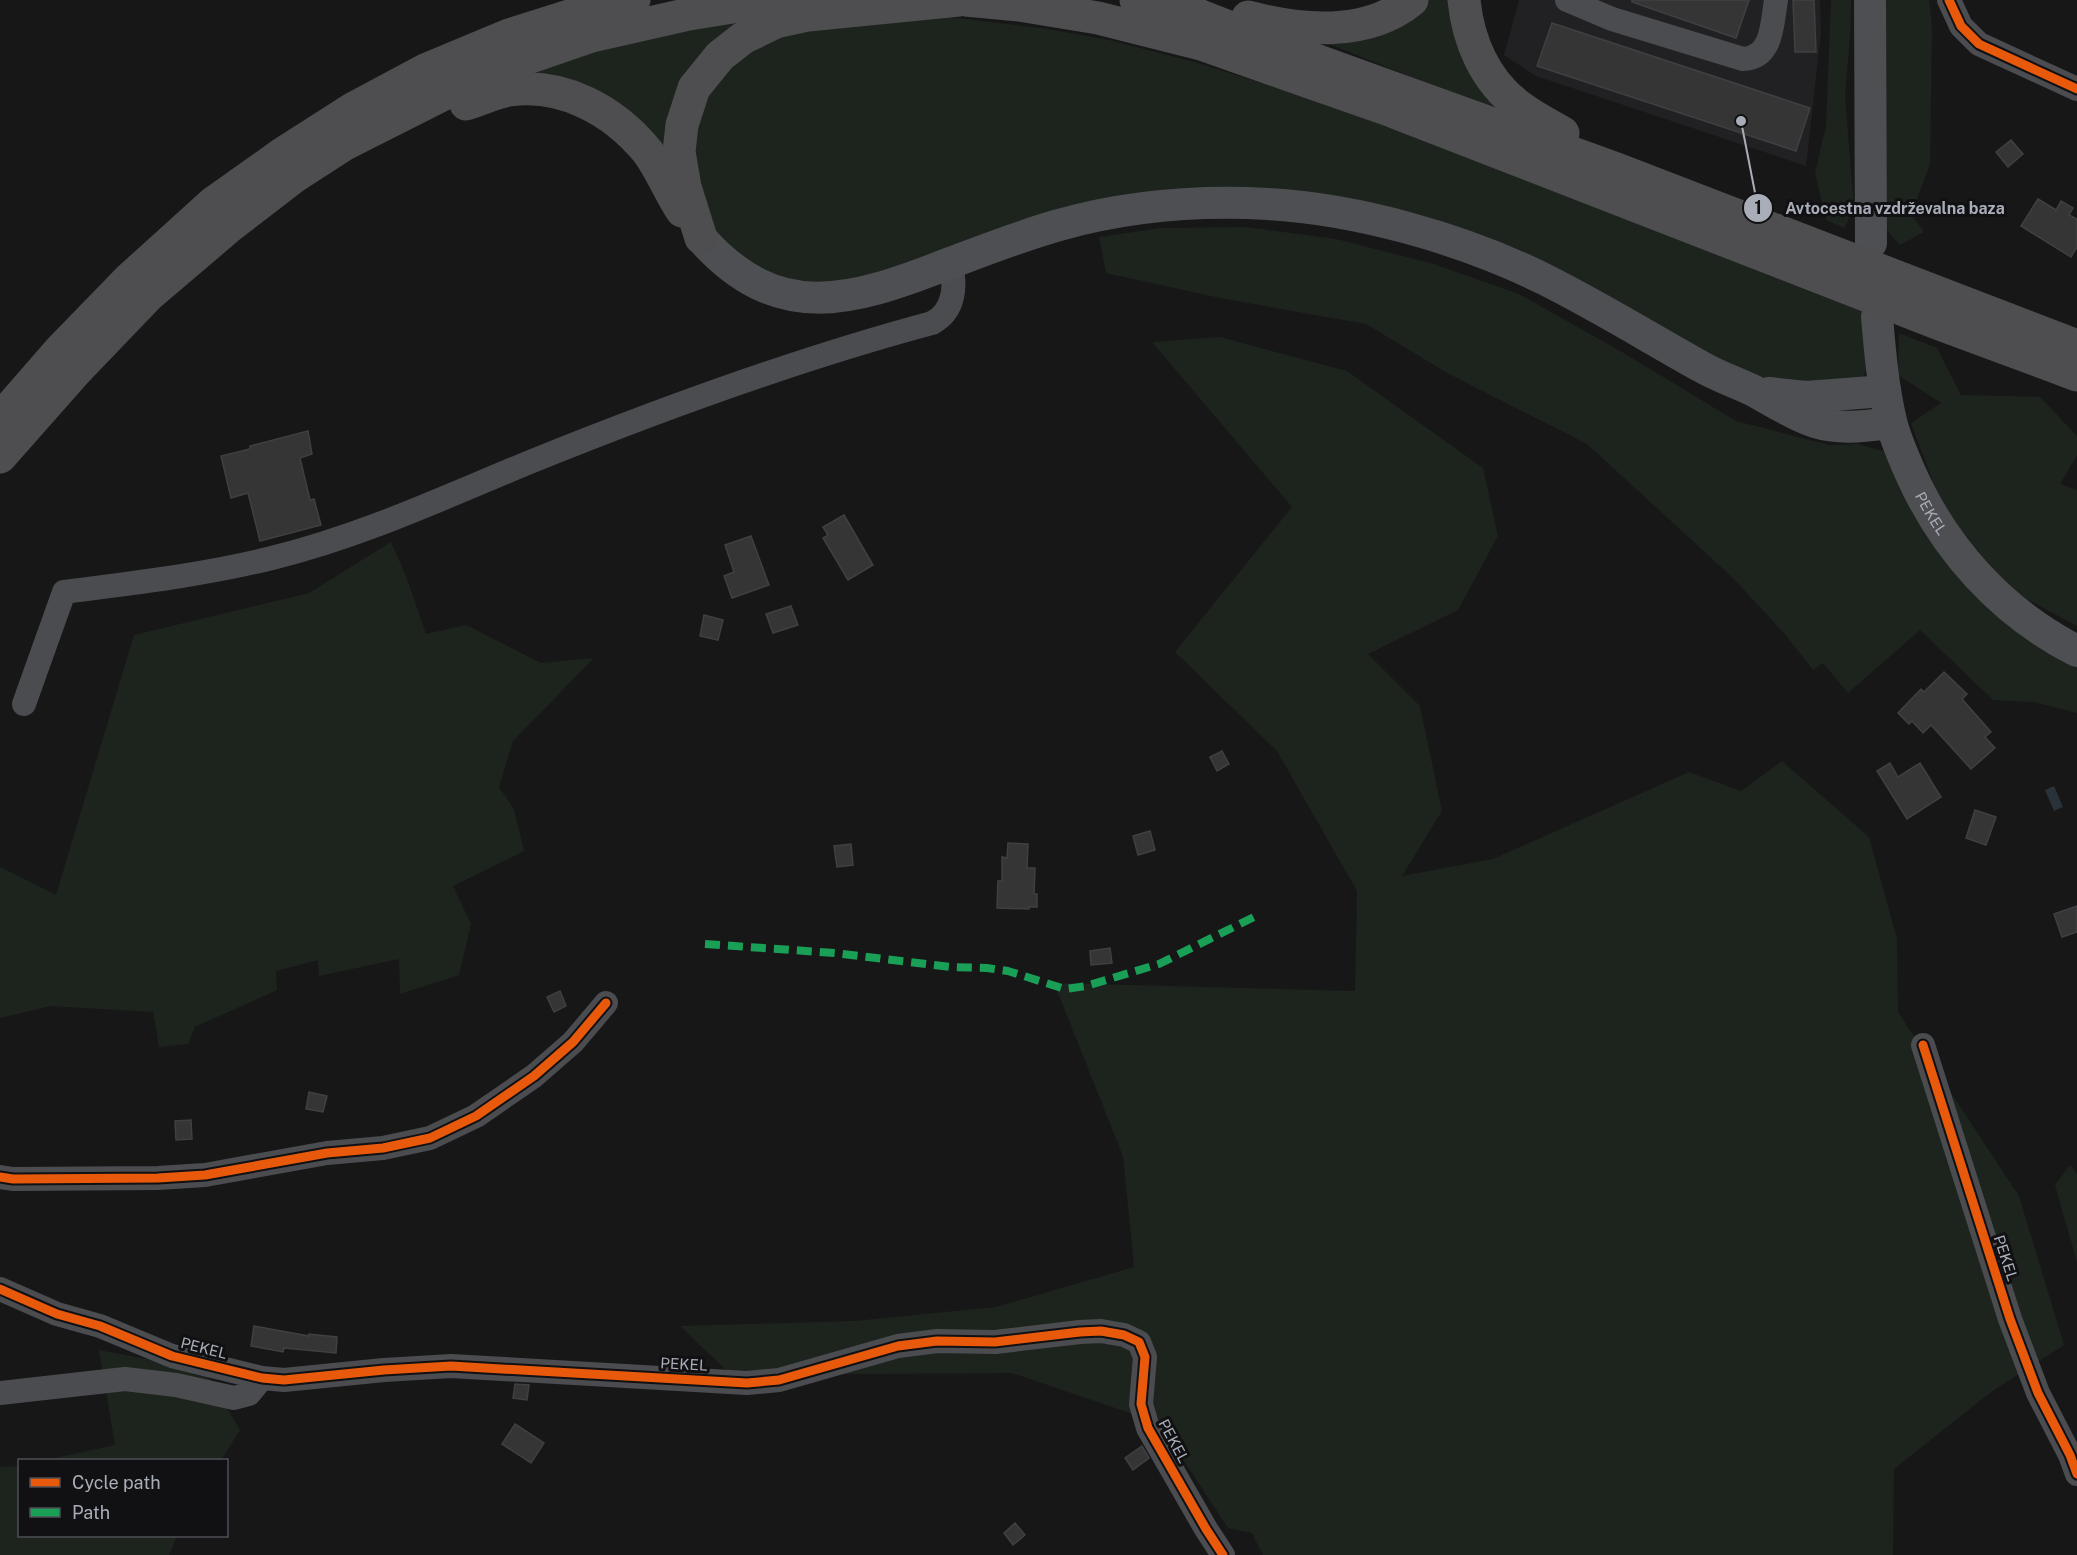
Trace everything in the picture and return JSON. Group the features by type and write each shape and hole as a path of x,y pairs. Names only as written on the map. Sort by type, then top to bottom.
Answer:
{"highway":[{"path":"0,419 59,351 129,279 213,203 282,154 354,108 425,70 509,36 585,12 634,0"},
{"path":"0,457 76,371 148,296 229,227 294,177 345,144 440,96 516,62 592,36 689,14 794,0"},
{"path":"701,238 685,187 679,152 682,125 694,88 720,56 743,38 776,22 808,15 959,0"},
{"path":"966,0 1019,5 1098,18 1201,44 1392,111 2077,375"},
{"path":"1136,0 1202,15 1285,49 1614,168 2077,346"},
{"path":"1202,15 1237,14 1269,23 1308,29 1349,26 1382,18 1412,0"},
{"path":"1464,0 1466,20 1473,44 1484,66 1500,89 1517,105 1562,132 1614,168"},
{"path":"345,144 507,90 531,88 555,91 583,100 618,122 647,152 677,204 701,238"}],"main road":[{"path":"1870,0 1871,243"},
{"path":"701,238 718,258 753,282 780,292 814,299 850,296 886,288 998,245 1060,225 1110,213 1158,205 1246,203 1301,206 1412,229 1481,252 1541,278 1642,331 1703,368 1816,422 1849,427 1891,423"},
{"name":"PEKEL","path":"1877,317 1891,423 1919,491 1941,530 1974,574 2013,610 2057,641 2077,651"},
{"path":"1752,390 1806,397 1885,391"}],"street":[{"path":"1567,0 1612,19 1743,59 1751,59 1761,53 1768,44 1776,0"},
{"path":"1949,0 1961,26 1979,44 2077,89"},
{"path":"24,704 64,592 164,578 272,558 362,531 691,399 833,351 932,323 943,317 950,306 954,279 951,263"},
{"path":"0,1177 24,1179 158,1178 205,1175 327,1153 383,1148 430,1138 476,1116 534,1076 573,1042 606,1003"},
{"name":"PEKEL","path":"1923,1044 2010,1319 2038,1394 2070,1455 2077,1474"},
{"name":"PEKEL","path":"0,1289 57,1314 100,1326 172,1356 262,1378 284,1380 451,1366 747,1383 780,1380 898,1346 937,1341 995,1342 1101,1331 1124,1335 1139,1342 1145,1357 1141,1404 1148,1428 1223,1555"},
{"path":"0,1393 124,1379 176,1385 234,1398 249,1394 262,1378"}],"shaded area":[{"path":"1421,0 1454,0 1514,115 1314,38"},
{"path":"1519,0 1820,0 1821,33 1806,166 1536,76 1504,55"},
{"path":"1831,0 1851,0 1845,96 1854,209 1844,228 1826,220 1815,173 1826,126"},
{"path":"1883,0 1929,0 1932,28 1930,164 1911,214 1924,232 1900,245 1886,229"},
{"path":"765,15 742,28 663,165 513,78 640,38"},
{"path":"941,16 1048,29 1109,40 1191,61 1348,110 1863,312 1868,360 1863,381 1772,385 1655,326 1270,192 861,283 788,283 756,269 723,243 703,213 691,170 694,116 706,88 775,29"},
{"path":"1246,227 1336,239 1434,264 1519,294 1622,352 1736,421 1829,445 1858,444 1883,451 2077,664 2077,713 2034,702 1993,700 1920,630 1848,693 1823,663 1813,670 1784,633 1733,578 1587,444 1449,374 1366,324 1220,298 1106,273 1099,237 1161,228"},
{"path":"1899,333 1937,348 1961,395 2040,397 2077,436 2077,455 2060,484 2077,490 2077,626 2010,590 1944,511 1911,423 1941,403 1898,375"},
{"path":"1220,337 1347,371 1483,468 1498,536 1458,610 1368,654 1420,706 1442,811 1402,876 1493,859 1689,772 1741,791 1782,761 1869,837 1897,939 1898,1012 2019,1196 2064,1345 1991,1392 1894,1469 1893,1555 1263,1555 1252,1533 1228,1528 1159,1423 1012,1373 731,1375 680,1326 854,1321 996,1307 1134,1267 1123,1156 1054,983 1355,991 1357,891 1277,751 1175,652 1292,507 1152,342"},
{"path":"391,542 406,576 426,634 466,625 541,663 594,658 513,741 499,787 514,809 524,851 453,886 471,924 459,975 400,994 399,959 319,976 318,960 276,971 277,990 195,1027 188,1044 159,1047 153,1012 51,1006 0,1018 0,867 56,895 134,635 309,593"},
{"path":"2054,786 2063,807 2054,811 2045,790"},
{"path":"2070,1165 2077,1174 2077,1262 2055,1185"},
{"path":"99,1350 204,1370 240,1430 222,1459 51,1459 115,1445"},
{"path":"18,1466 18,1537 177,1537 169,1555 0,1555 0,1467"}],"building":[{"path":"1632,0 1749,0 1736,38 1632,2"},
{"path":"1793,0 1814,0 1816,52 1795,52"},
{"path":"1552,23 1810,108 1796,151 1537,66"},
{"path":"2011,140 2023,154 2008,167 1996,152"},
{"path":"2038,199 2056,210 2061,201 2073,208 2069,215 2077,219 2077,247 2071,257 2021,226"},
{"path":"308,431 312,454 300,458 310,500 314,499 321,525 260,541 248,493 231,498 221,456"},
{"path":"844,515 873,565 848,580 823,538 828,535 823,527"},
{"path":"751,536 769,585 732,598 724,576 734,572 725,545"},
{"path":"791,606 798,625 773,633 766,614"},
{"path":"704,615 723,620 718,640 700,636"},
{"path":"1944,672 1967,694 1962,699 1991,732 1985,737 1995,748 1971,769 1931,725 1923,733 1912,721 1909,724 1898,713 1921,689 1924,692"},
{"path":"1222,751 1229,764 1217,771 1210,757"},
{"path":"1890,763 1898,777 1920,763 1941,797 1907,819 1877,771"},
{"path":"1975,810 1996,817 1986,845 1966,838"},
{"path":"1150,831 1155,850 1138,855 1133,836"},
{"path":"1008,843 1028,844 1027,868 1035,868 1034,894 1037,894 1037,907 997,908 998,881 1002,881 1002,857 1007,858"},
{"path":"851,844 853,865 837,867 834,846"},
{"path":"2077,906 2077,932 2062,937 2054,914"},
{"path":"1110,948 1112,963 1091,965 1090,951"},
{"path":"560,991 566,1006 554,1012 547,997"},
{"path":"309,1092 327,1096 323,1112 306,1109"},
{"path":"191,1120 192,1139 176,1140 175,1121"},
{"path":"254,1326 309,1336 309,1334 337,1337 336,1353 284,1348 283,1352 251,1346"},
{"path":"515,1384 529,1385 527,1400 513,1398"},
{"path":"515,1424 544,1443 531,1463 502,1444"},
{"path":"1142,1446 1149,1458 1133,1470 1125,1458"},
{"path":"1015,1523 1025,1535 1013,1545 1004,1533"}],"marked path":[{"path":"705,944 835,953 951,967 987,968 1008,971 1065,989 1086,986 1159,964 1254,917"}],"cycle path":[{"path":"1949,0 1961,26 1979,44 2077,89"},
{"path":"0,1177 13,1179 158,1178 205,1175 327,1153 383,1148 430,1138 476,1116 534,1076 573,1042 606,1003"},
{"path":"1923,1045 2010,1319 2038,1393 2070,1455 2077,1474"},
{"path":"0,1289 57,1314 100,1326 172,1356 262,1378 284,1380 451,1366 747,1383 779,1380 898,1346 937,1341 995,1342 1101,1331 1124,1335 1139,1342 1145,1357 1141,1404 1148,1428 1223,1555"}],"place":[{"name":"Avtocestna vzdrževalna baza","path":"1741,121"}]}
